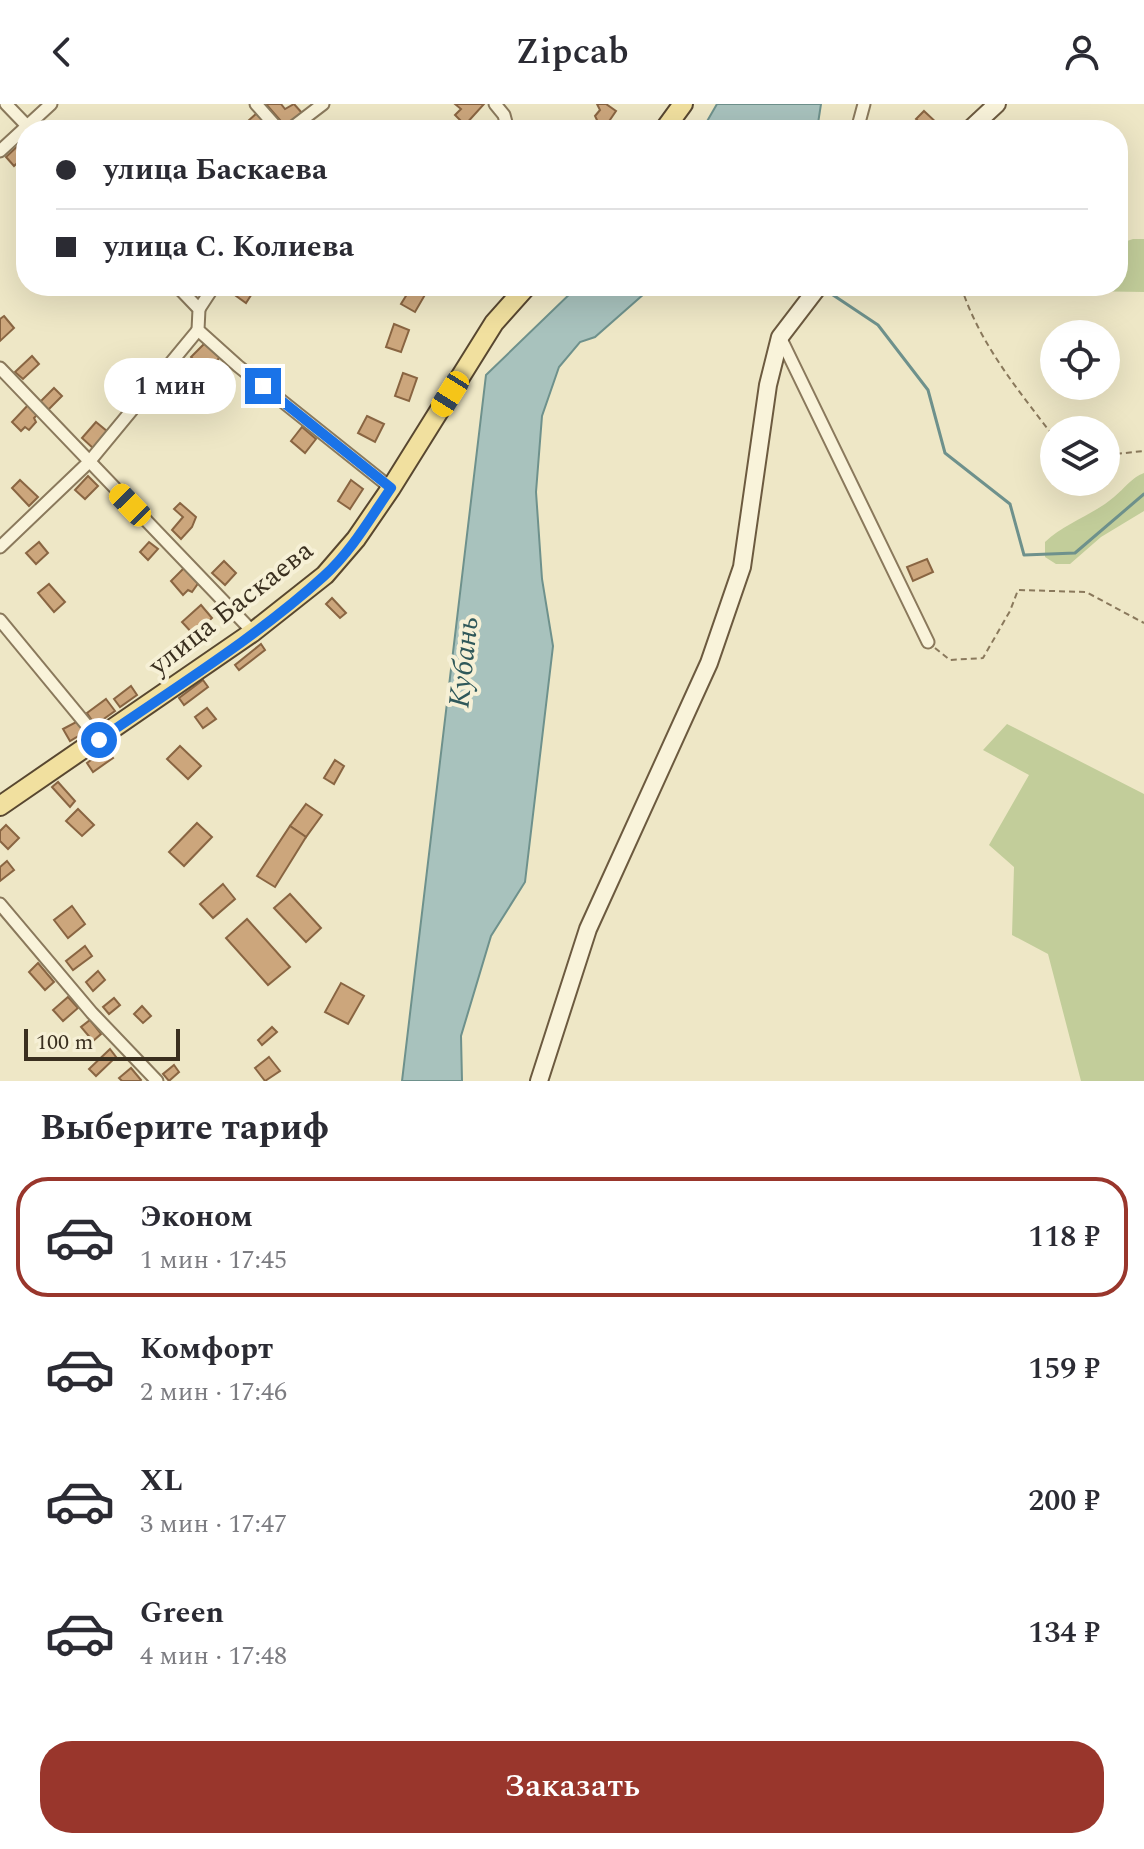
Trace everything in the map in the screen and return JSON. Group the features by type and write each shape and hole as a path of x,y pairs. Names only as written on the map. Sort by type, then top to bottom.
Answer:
{"main road":[{"name":"улица Баскаева","path":"0,806 253,632 325,575 356,539 494,323 518,296"}],"street":[{"path":"6,104 21,120"},
{"path":"38,120 51,104"},
{"path":"256,104 270,120"},
{"path":"302,120 323,104"},
{"path":"980,120 997,104"},
{"path":"187,296 199,309"},
{"path":"0,547 89,462 198,330 199,309 207,296"},
{"path":"539,1081 588,929 709,663 742,567 768,385 780,337 811,296"},
{"path":"198,330 238,366 391,488"},
{"path":"780,337 928,642"},
{"path":"0,368 253,632"},
{"path":"0,620 99,740"},
{"path":"0,904 92,1013 157,1081"}],"path":[{"path":"964,296 971,318 1012,383 1040,419"},
{"path":"1120,454 1144,451"},
{"path":"928,642 950,660 983,658 1010,611 1018,590 1086,592 1144,623"}],"green space":[{"path":"1144,239 1144,292 1128,292 1128,241"},
{"path":"1144,473 1144,511 1101,537 1070,564 1056,564 1045,557 1045,542 1061,529 1120,496 1132,480"},
{"path":"1007,724 1144,794 1144,1081 1081,1081 1048,954 1012,935 1014,867 989,845 1029,775 983,750"}],"water":[{"path":"717,104 821,104 819,120 708,120"},
{"name":"Кубань","path":"568,296 642,296 595,337 580,342 559,367 542,416 536,492 542,579 553,646 525,882 491,936 461,1036 462,1081 402,1081 486,375"}],"building":[{"path":"266,104 281,104 285,109 294,104 302,113 294,120 280,120"},
{"path":"455,104 484,104 470,120 460,120 455,115 461,109"},
{"path":"597,104 606,104 616,111 610,120 597,120 595,116 600,110"},
{"path":"924,111 934,120 917,120"},
{"path":"257,113 264,120 249,120"},
{"path":"16,148 16,164 14,166 6,157"},
{"path":"236,296 250,296 246,303"},
{"path":"406,296 424,296 415,312 401,304"},
{"path":"4,316 14,328 0,341 0,319"},
{"path":"394,324 409,330 401,352 386,347"},
{"path":"206,342 221,356 203,376 197,371 201,367 191,357"},
{"path":"32,356 39,364 23,379 15,372"},
{"path":"403,373 417,378 409,401 395,396"},
{"path":"54,388 62,396 48,410 40,402"},
{"path":"29,404 38,414 34,418 36,422 29,430 25,427 21,431 12,422"},
{"path":"367,416 384,424 375,442 358,433"},
{"path":"96,422 108,432 94,449 82,438"},
{"path":"302,427 316,439 305,453 291,441"},
{"path":"88,476 98,486 85,499 75,490"},
{"path":"20,480 38,497 29,506 12,488"},
{"path":"351,480 363,489 350,509 338,501"},
{"path":"180,503 196,517 181,539 172,530 183,517 174,509"},
{"path":"39,542 48,553 36,564 26,553"},
{"path":"149,542 158,549 148,560 140,552"},
{"path":"927,559 933,572 913,581 907,567"},
{"path":"224,561 236,573 225,585 212,573"},
{"path":"185,567 199,582 192,592 188,590 183,595 171,581"},
{"path":"49,584 65,602 54,612 38,593"},
{"path":"332,598 346,613 340,618 326,604"},
{"path":"201,605 212,618 194,635 182,622"},
{"path":"261,644 265,650 239,670 235,665"},
{"path":"203,680 208,687 184,705 179,698"},
{"path":"131,686 137,695 120,707 114,699"},
{"path":"106,699 115,711 95,725 87,713"},
{"path":"207,708 216,719 203,728 195,717"},
{"path":"78,721 85,732 70,741 63,729"},
{"path":"180,746 201,766 188,779 167,759"},
{"path":"106,749 113,758 93,772 87,763"},
{"path":"335,760 344,766 334,784 324,778"},
{"path":"58,782 75,801 70,807 52,787"},
{"path":"306,804 322,815 306,837 290,826"},
{"path":"78,809 94,825 82,836 66,821"},
{"path":"197,823 212,837 184,866 169,852"},
{"path":"6,825 19,838 8,849 0,841 0,831"},
{"path":"290,826 306,837 275,887 257,876"},
{"path":"7,861 14,870 0,881 0,867"},
{"path":"223,884 235,899 213,918 200,904"},
{"path":"290,894 321,928 306,942 274,908"},
{"path":"72,906 85,924 68,938 54,920"},
{"path":"247,919 290,967 268,985 226,938"},
{"path":"85,946 92,956 73,970 66,961"},
{"path":"38,963 54,982 45,990 29,972"},
{"path":"98,971 105,980 93,991 86,982"},
{"path":"341,983 364,996 348,1024 325,1012"},
{"path":"68,997 78,1008 63,1021 53,1010"},
{"path":"114,998 120,1005 109,1014 103,1007"},
{"path":"142,1006 151,1016 143,1023 134,1014"},
{"path":"90,1020 101,1034 93,1041 81,1027"},
{"path":"272,1027 277,1032 262,1045 258,1040"},
{"path":"110,1049 116,1057 96,1076 89,1069"},
{"path":"269,1057 280,1071 265,1081 255,1068"},
{"path":"174,1065 179,1072 169,1081 163,1074"},
{"path":"131,1068 141,1080 122,1081 119,1078"}],"waterway":[{"path":"834,296 878,325 928,390 945,453 1010,504 1024,555 1075,553 1144,494"}],"route":[{"path":"99,740 253,632 325,575 356,539 391,488 263,386"}]}
